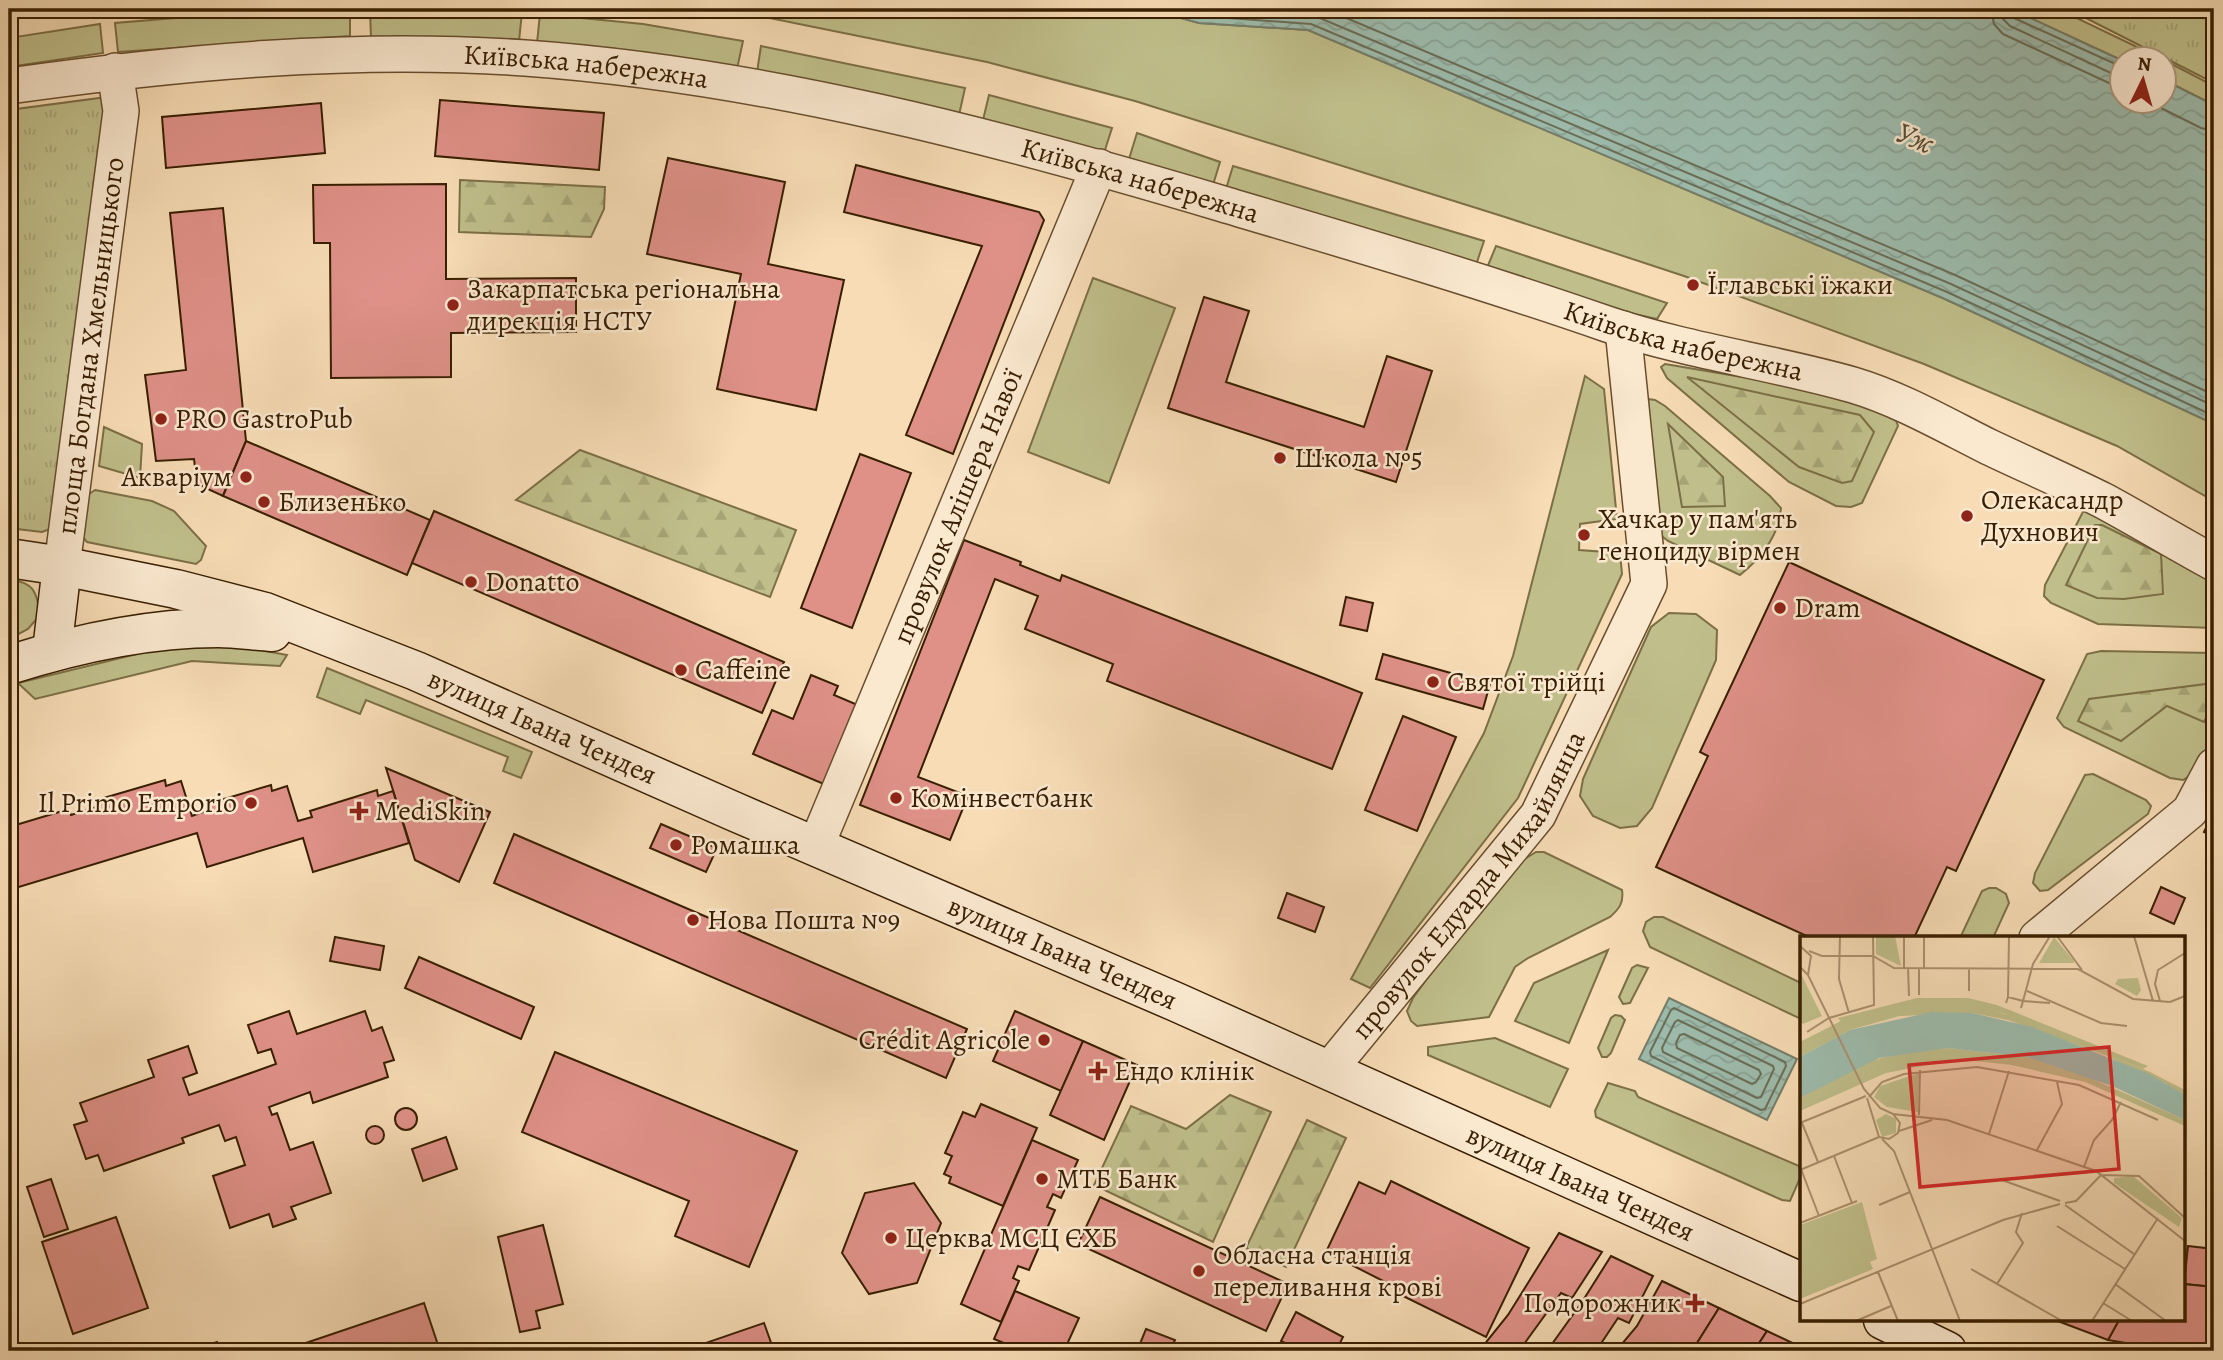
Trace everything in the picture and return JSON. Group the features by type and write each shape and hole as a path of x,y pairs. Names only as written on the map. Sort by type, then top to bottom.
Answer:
{"main road":[{"name":"площа Богдана Хмельницького","path":"9,558 62,566"},
{"name":"вулиця Івана Чендея","path":"62,566 176,589 265,612 416,671 1329,1070 1800,1282"},
{"path":"52,652 62,566"},
{"name":"вулиця Івана Чендея","path":"9,665 52,652 156,632 217,628 320,635"},
{"path":"1887,1322 1947,1351"}],"street":[{"name":"Київська набережна","path":"9,86 114,71 362,54 448,54 643,71 748,86 972,133 1099,167 1481,281 1623,329 1856,386 1889,399 2101,500 2214,563"},
{"name":"площа Богдана Хмельницького","path":"62,566 121,111 114,71"},
{"name":"провулок Алішера Навої","path":"816,846 1099,167"},
{"name":"провулок Едуарда Михайлянца","path":"1329,1070 1538,815 1649,584 1623,329"},
{"path":"2039,936 2190,811 2214,766"}],"green space":[{"path":"702,9 1148,9 1199,23 1308,30 1945,299 2214,424 2214,501 2117,446 1924,364 1684,276 1505,217 1135,101 987,62 760,16"},
{"path":"2011,9 2058,9 2135,46 2108,46 2108,54"},
{"path":"2068,9 2198,9 2214,17 2214,83 2178,65 2178,46 2141,46"},
{"path":"350,10 350,36 118,52 115,23 249,12"},
{"path":"370,10 522,12 519,41 371,37"},
{"path":"540,14 643,24 743,41 737,69 537,43"},
{"path":"100,24 103,53 9,67 9,38"},
{"path":"761,46 965,88 959,115 757,72"},
{"path":"2178,67 2214,86 2214,105 2178,87"},
{"path":"989,95 1112,128 1104,153 983,120"},
{"path":"107,97 50,529 42,532 9,528 9,110"},
{"path":"1137,133 1220,162 1213,185 1129,159"},
{"path":"1233,166 1484,241 1476,265 1226,189"},
{"path":"460,180 605,187 604,209 591,237 459,232"},
{"path":"1496,246 1667,303 1657,319 1625,312 1487,268"},
{"path":"1093,278 1175,308 1109,483 1028,452"},
{"path":"1665,364 1855,396 1894,415 1898,426 1862,503 1851,507 1836,506 1789,482 1667,378 1661,367"},
{"path":"1585,376 1604,389 1617,519 1580,524 1579,550 1620,553 1622,574 1518,798 1370,988 1351,979 1484,733 1513,656"},
{"path":"1687,377 1860,415 1874,432 1852,481 1842,483 1799,467"},
{"path":"1648,399 1665,406 1781,508 1773,537 1755,561 1740,575 1668,541 1659,534"},
{"path":"1668,424 1723,477 1725,506 1682,507"},
{"path":"104,427 142,444 140,478 99,466"},
{"path":"580,450 796,530 770,597 516,500"},
{"path":"95,490 152,501 174,511 206,546 201,560 196,564 87,542 81,535 89,494"},
{"path":"2085,508 2214,568 2214,628 2098,624 2051,603 2044,596 2045,585"},
{"path":"2095,525 2102,525 2161,554 2163,594 2124,599 2097,598 2066,585"},
{"path":"9,579 24,583 33,590 40,615 28,629 9,639"},
{"path":"1669,613 1696,614 1717,630 1716,660 1652,808 1637,826 1620,828 1593,816 1580,796 1583,779 1651,627"},
{"path":"174,645 238,646 287,655 280,666 192,661 35,699 18,683"},
{"path":"2101,651 2214,653 2214,731 2196,772 2183,780 2170,778 2064,727 2057,718 2087,654"},
{"path":"327,668 532,752 521,778 503,771 508,757 366,700 360,714 317,697"},
{"path":"2214,683 2214,701 2204,722 2167,706 2121,741 2078,721 2089,699"},
{"path":"2093,774 2146,800 2151,806 2148,814 2048,890 2040,891 2033,883 2035,873 2085,775"},
{"path":"1536,852 1544,852 1622,890 1618,908 1610,917 1515,967 1489,1017 1417,1026 1411,1021 1407,1011 1413,998 1523,860"},
{"path":"1996,888 2006,894 2009,903 1994,936 1961,936 1982,891"},
{"path":"1654,917 1663,917 1800,983 1800,1019 1650,947 1643,931 1646,922"},
{"path":"1608,950 1569,1043 1515,1021 1534,983"},
{"path":"1637,965 1648,968 1630,1003 1623,1004 1619,997 1632,968"},
{"path":"1615,1015 1625,1020 1611,1053 1602,1057 1598,1048 1611,1018"},
{"path":"1495,1038 1568,1069 1550,1107 1428,1055 1428,1047"},
{"path":"1608,1083 1635,1091 1638,1097 1799,1166 1800,1178 1790,1201 1782,1200 1596,1117 1595,1111"},
{"path":"1230,1095 1271,1112 1213,1242 1094,1185 1131,1106 1186,1129"},
{"path":"1307,1120 1346,1138 1286,1267 1246,1248"}],"water":[{"name":"Уж","path":"1148,9 2011,9 2108,54 2108,116 2178,116 2178,87 2214,105 2214,424 1945,299 1308,30 1199,23"},
{"path":"1669,998 1797,1059 1767,1120 1639,1059"}],"building":[{"path":"440,100 604,113 599,170 435,156"},
{"path":"321,103 325,153 166,168 162,117"},
{"path":"668,158 785,182 768,264 844,280 816,410 717,389 741,274 647,254"},
{"path":"856,165 1039,212 1044,220 953,454 906,435 982,246 844,212"},
{"name":"Закарпатська регіональна дирекція НСТУ","path":"446,184 446,279 576,278 576,332 451,333 451,377 331,378 330,243 314,243 313,185"},
{"path":"223,208 246,441 223,496 197,484 194,459 156,461 145,375 186,370 170,213"},
{"path":"1204,297 1249,311 1226,382 1364,427 1387,356 1432,371 1396,482 1168,408"},
{"path":"246,441 430,520 407,575 223,496"},
{"path":"860,454 911,473 852,628 801,608"},
{"path":"434,511 784,662 762,713 412,563"},
{"path":"964,540 1021,562 1020,565 1060,581 1062,575 1362,693 1332,769 1107,681 1113,664 1025,629 1038,596 995,579 918,777 968,796 950,840 860,805"},
{"path":"1789,562 2044,680 1956,871 1947,867 1915,936 1807,936 1656,867 1708,756 1700,752"},
{"path":"1346,597 1373,603 1367,631 1340,625"},
{"name":"Святої трійці","path":"1383,654 1490,684 1483,709 1376,679"},
{"path":"811,675 838,686 834,695 860,706 826,785 753,754 772,710 793,719"},
{"path":"1403,716 1456,737 1417,831 1365,810"},
{"path":"386,768 490,812 459,882 415,860"},
{"path":"165,780 166,786 181,781 192,816 206,811 204,805 271,785 272,791 287,786 298,821 312,817 310,811 377,790 378,796 393,791 409,843 313,872 303,838 207,867 197,833 9,890 9,827 69,809 71,815 99,806 97,800"},
{"path":"2214,811 2214,837 2204,832"},
{"path":"661,824 717,848 706,872 650,848"},
{"path":"514,834 967,1029 946,1078 494,883"},
{"path":"2161,887 2185,898 2174,924 2150,913"},
{"path":"1287,893 1324,907 1315,932 1278,918"},
{"path":"335,937 384,946 380,970 330,961"},
{"path":"419,957 534,1007 521,1039 405,988"},
{"path":"289,1011 297,1034 365,1011 372,1031 382,1027 394,1060 384,1063 388,1077 313,1103 310,1092 269,1107 272,1115 277,1113 290,1150 313,1142 331,1193 291,1207 296,1219 273,1227 269,1214 230,1228 213,1176 245,1165 236,1137 225,1141 219,1125 182,1138 184,1143 104,1171 98,1155 86,1159 74,1125 87,1121 80,1103 154,1077 148,1060 188,1046 197,1073 183,1078 189,1095 276,1064 271,1049 258,1053 248,1025"},
{"path":"1015,1011 1083,1041 1061,1091 993,1061"},
{"path":"1083,1041 1137,1065 1104,1140 1050,1115"},
{"path":"555,1052 797,1151 749,1267 675,1236 689,1201 522,1132"},
{"path":"981,1104 1037,1128 1003,1206 949,1183 951,1177 944,1174 952,1156 945,1153 963,1112 975,1117"},
{"path":"406,1108 414,1111 417,1119 414,1127 406,1130 398,1127 395,1119 398,1111"},
{"path":"375,1126 381,1129 384,1135 381,1141 375,1144 369,1141 366,1135 369,1129"},
{"path":"446,1137 457,1169 423,1181 412,1149"},
{"path":"1032,1140 1078,1160 1061,1198 1053,1194 1047,1207 1055,1210 1029,1270 1018,1266 1013,1278 1019,1281 1001,1322 961,1304"},
{"path":"51,1179 68,1229 44,1237 27,1187"},
{"path":"1391,1181 1529,1248 1486,1337 1397,1293 1399,1289 1326,1252 1359,1182 1385,1194"},
{"name":"Церква МСЦ ЄХБ","path":"914,1183 941,1223 917,1283 869,1294 842,1253 865,1193"},
{"name":"Обласна станція переливання крові","path":"1100,1197 1288,1284 1266,1331 1078,1244"},
{"path":"116,1217 148,1308 73,1334 42,1242"},
{"path":"543,1225 563,1304 536,1311 540,1328 520,1332 498,1237"},
{"path":"1559,1233 1602,1252 1572,1298 1561,1293 1519,1351 1479,1351 1508,1315"},
{"path":"2188,1246 2214,1249 2214,1287 2184,1284"},
{"path":"1611,1256 1653,1276 1629,1323 1618,1318 1596,1351 1547,1351 1582,1302"},
{"path":"1662,1281 1719,1308 1692,1351 1675,1343 1668,1351 1616,1351 1637,1326"},
{"path":"2184,1284 2214,1287 2214,1351 2172,1351 2108,1340 2118,1322 2184,1322"},
{"path":"1015,1291 1079,1318 1064,1351 1001,1351 1004,1343 994,1339"},
{"path":"424,1303 440,1351 282,1351"},
{"path":"1719,1308 1767,1331 1754,1351 1692,1351"},
{"path":"1296,1312 1343,1337 1336,1351 1300,1351 1281,1341"},
{"path":"2060,1322 2118,1322 2108,1340"},
{"path":"764,1323 774,1351 692,1351 691,1348"},
{"path":"1146,1329 1175,1340 1170,1351 1137,1351"},
{"path":"1767,1331 1801,1347 1810,1351 1754,1351"},
{"path":"217,1342 220,1351 193,1350"}],"place":[{"name":"Їглавські їжаки","path":"1693,285"},
{"name":"Закарпатська регіональна дирекція НСТУ","path":"453,305"},
{"name":"PRO GastroPub","path":"161,419"},
{"name":"Школа №5","path":"1280,458"},
{"name":"Акваріум","path":"246,477"},
{"name":"Близенько","path":"264,502"},
{"name":"Олекасандр Духнович","path":"1967,516"},
{"name":"Хачкар у пам'ять геноциду вірмен","path":"1584,535"},
{"name":"Donatto","path":"471,582"},
{"name":"Dram","path":"1780,608"},
{"name":"Caffeine","path":"681,670"},
{"name":"Святої трійці","path":"1433,682"},
{"name":"Комінвестбанк","path":"896,798"},
{"name":"Il Primo Emporio","path":"251,803"},
{"name":"MediSkin","path":"359,811"},
{"name":"Ромашка","path":"676,845"},
{"name":"Нова Пошта №9","path":"693,920"},
{"name":"Crédit Agricole","path":"1044,1040"},
{"name":"Ендо клінік","path":"1098,1071"},
{"name":"МТБ Банк","path":"1042,1179"},
{"name":"Церква МСЦ ЄХБ","path":"891,1238"},
{"name":"Обласна станція переливання крові","path":"1199,1271"},
{"name":"Подорожник","path":"1695,1303"}]}
